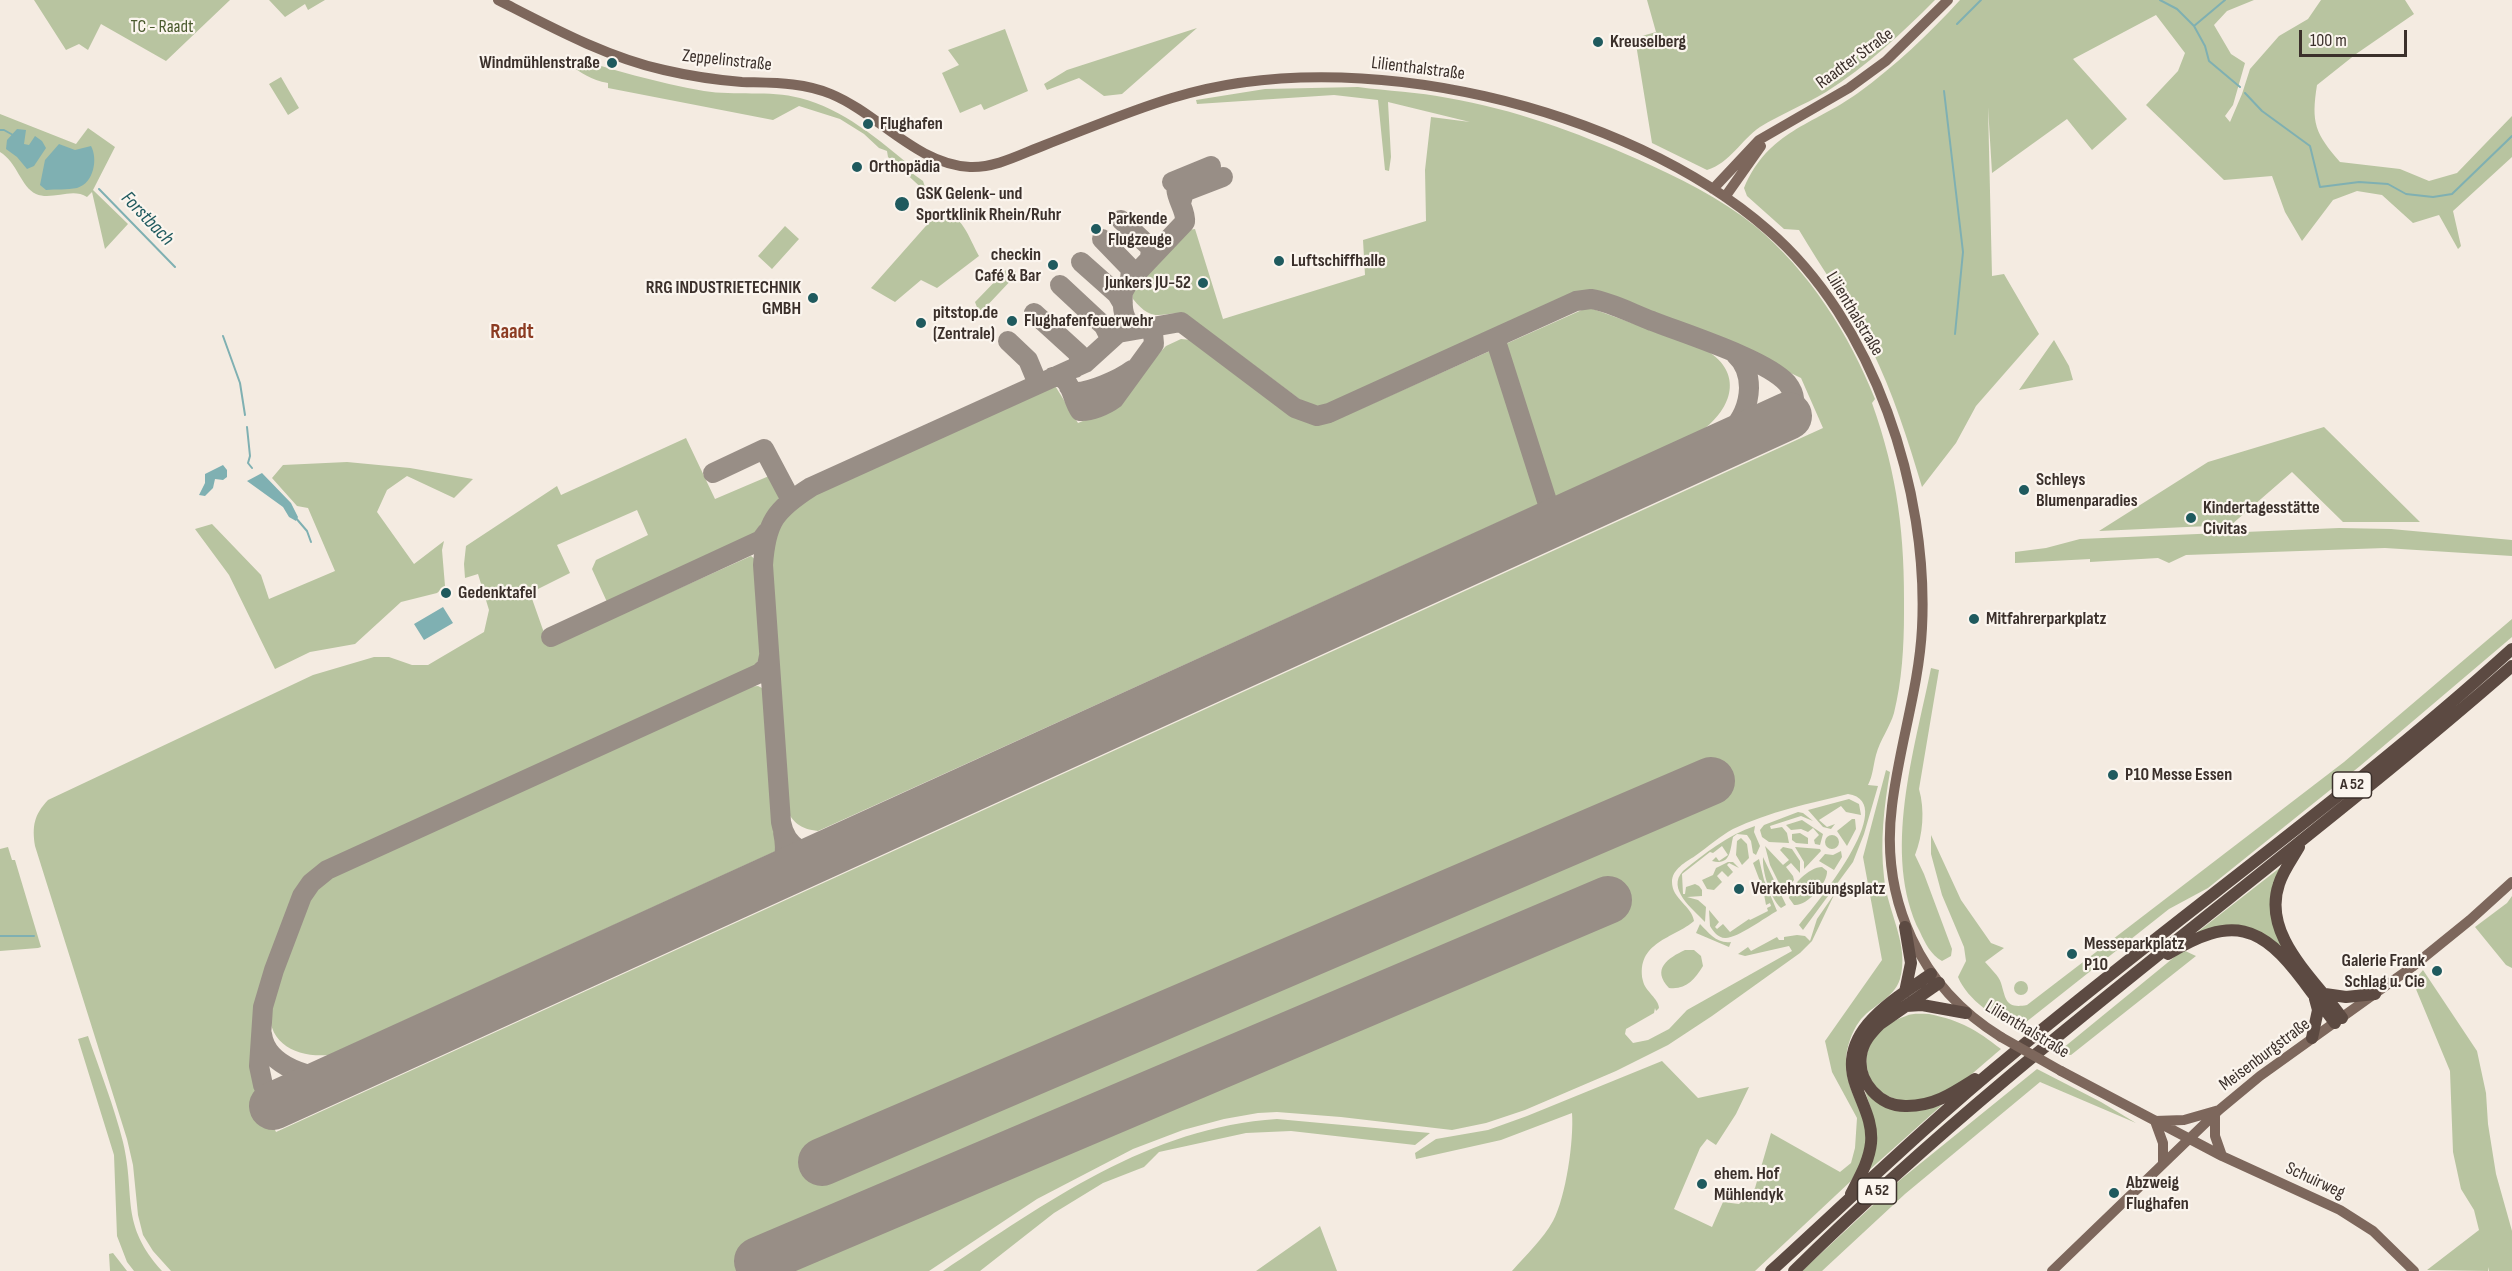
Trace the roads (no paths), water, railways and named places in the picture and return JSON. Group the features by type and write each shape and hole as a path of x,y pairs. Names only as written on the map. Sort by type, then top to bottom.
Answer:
{"highway":[{"name":"A 52","path":"1771,1271 2008,1057 2326,807 2414,735 2512,649"},
{"name":"A 52","path":"1794,1271 1856,1210 1963,1114 2421,745 2512,666"},
{"path":"2303,841 2279,884 2275,906 2276,917 2290,948 2319,994 2339,1020"},
{"path":"1905,927 1911,963 1905,992"},
{"path":"2134,974 2197,938 2209,933 2236,930 2253,935 2276,948 2319,994 2346,997 2375,994"},
{"path":"1935,979 1872,1032 1861,1054 1863,1076 1868,1087 1878,1097 1891,1104 1904,1107 1919,1106 1947,1098 2008,1057"},
{"path":"1848,1200 1866,1165 1871,1142 1869,1119 1853,1072 1853,1048 1864,1027 1905,992 1935,979"},
{"path":"2312,1038 2319,994"},
{"path":"1905,1006 1922,1005 1966,1012"}],"main road":[{"name":"Zeppelinstraße","path":"498,0 611,54 661,70 712,79 790,84 828,93 864,112 927,154 947,163"},
{"name":"Raadter Straße","path":"1713,189 1759,140 1849,88 1886,61 1948,0"},
{"name":"Lilienthalstraße","path":"947,163 968,167 999,163 1122,115 1194,91 1269,80 1361,79 1450,88 1526,106 1612,138 1725,197 1779,240 1831,303 1849,331 1872,378 1888,414 1908,475 1919,546 1922,630 1912,704 1891,808 1890,838 1896,898 1905,927 1935,979 1966,1012 2001,1036 2061,1071 2189,1139"},
{"name":"Raadter Straße","path":"1725,197 1772,133"},
{"name":"Meisenburgstraße","path":"2052,1271 2163,1162 2260,1076 2438,947 2512,882"},
{"path":"2163,1162 2163,1143 2155,1121 2184,1120 2217,1113 2215,1136 2222,1156"},
{"name":"Schuirweg","path":"2189,1139 2346,1213 2373,1231 2414,1271"}],"water":[{"path":"17,129 26,130 24,144 29,145 35,136 46,148 34,166 27,169 6,149 7,140"},
{"path":"59,144 75,150 91,146 94,157 93,170 87,181 77,188 46,190 40,185 45,160"},
{"path":"223,465 227,470 227,477 223,480 215,479 213,488 205,496 199,495 205,483 205,474"},
{"path":"262,473 291,503 298,517 296,521 289,517 283,507 247,481"},
{"path":"443,607 453,623 424,640 414,624"}],"waterway":[{"path":"1957,24 1981,0"},
{"path":"2160,0 2177,9 2194,26 2205,46 2209,61 2240,87"},
{"path":"2194,26 2225,0"},
{"path":"1944,91 1963,252 1955,334"},
{"path":"2245,93 2262,111 2310,146 2320,187 2359,182 2388,184 2406,194 2433,197 2452,194 2512,136"},
{"name":"Forstbach","path":"0,130 13,135"},
{"name":"Forstbach","path":"99,189 175,267"},
{"name":"Forstbach","path":"223,336 240,383 245,415"},
{"name":"Forstbach","path":"247,427 250,456 248,463 252,468"},
{"name":"Forstbach","path":"295,517 307,531 311,542"},
{"path":"0,936 34,936"}],"place":[{"name":"Kreuselberg","path":"1598,42"},
{"name":"Windmühlenstraße","path":"612,63"},
{"name":"Flughafen","path":"868,124"},
{"name":"Orthopädia","path":"857,167"},
{"name":"GSK Gelenk- und Sportklinik Rhein/Ruhr","path":"902,204"},
{"name":"Parkende Flugzeuge","path":"1096,229"},
{"name":"Luftschiffhalle","path":"1279,261"},
{"name":"checkin Café & Bar","path":"1053,265"},
{"name":"Junkers JU-52","path":"1203,283"},
{"name":"RRG INDUSTRIETECHNIK GMBH","path":"813,298"},
{"name":"Flughafenfeuerwehr","path":"1012,321"},
{"name":"pitstop.de (Zentrale)","path":"921,323"},
{"name":"Schleys Blumenparadies","path":"2024,490"},
{"name":"Kindertagesstätte Civitas","path":"2191,518"},
{"name":"Gedenktafel","path":"446,593"},
{"name":"Mitfahrerparkplatz","path":"1974,619"},
{"name":"P10 Messe Essen","path":"2113,775"},
{"name":"Verkehrsübungsplatz","path":"1739,889"},
{"name":"Messeparkplatz P10","path":"2072,954"},
{"name":"Galerie Frank Schlag u. Cie","path":"2437,971"},
{"name":"ehem. Hof Mühlendyk","path":"1702,1184"},
{"name":"Abzweig Flughafen","path":"2114,1193"}],"district":[{"name":"Raadt","path":"512,333"}],"park label":[{"name":"TC - Raadt","path":"162,27"}]}
